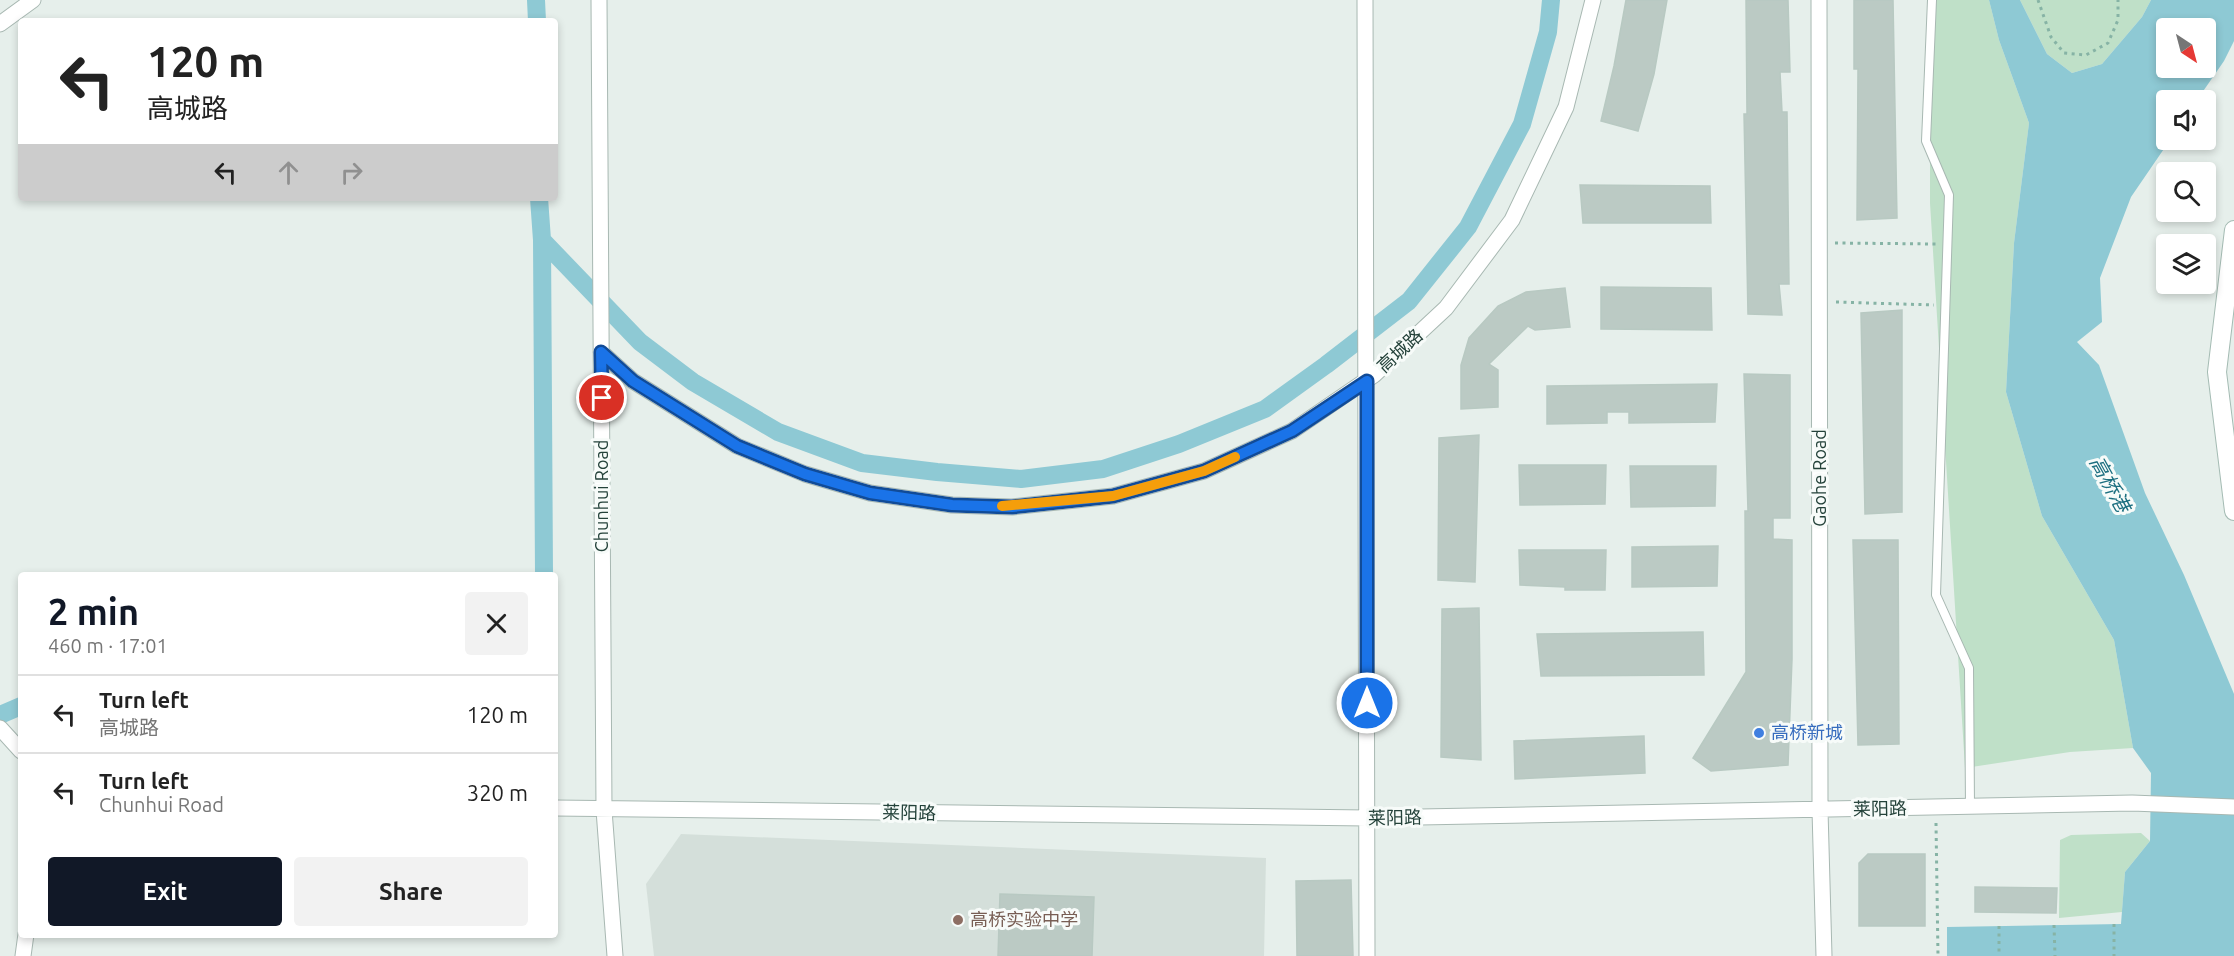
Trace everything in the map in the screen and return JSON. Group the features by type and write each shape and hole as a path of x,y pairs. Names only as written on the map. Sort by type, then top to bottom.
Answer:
{"street":[{"path":"0,24 33,0"},
{"name":"Chunhui Road","path":"599,0 604,810 615,956"},
{"path":"1365,0 1366,956"},
{"name":"高城路","path":"601,352 633,381 737,446 805,474 860,490 952,505 1012,507 1113,496 1204,471 1292,431 1367,381 1446,308 1512,220 1566,107 1593,0"},
{"name":"Gaohe Road","path":"1820,0 1821,810 1824,956"},
{"path":"2234,230 2217,372 2234,511"},
{"path":"2,730 18,748"},
{"name":"莱阳路","path":"558,808 1367,818 2132,803 2234,807"},
{"path":"23,956 25,938"}],"lane":[{"path":"1932,0 1926,141 1948,195 1936,595 1969,668 1970,807"}],"path":[{"path":"2038,0 2050,37 2064,53 2086,55 2108,43 2118,20 2118,0"},
{"path":"1820,242 1947,244"},
{"path":"1820,301 1945,306"},
{"path":"1936,808 1938,956"},
{"path":"2114,924 2114,956"},
{"path":"2054,925 2055,956"},
{"path":"1999,926 1999,956"}],"shaded area":[{"name":"高桥实验中学","path":"681,834 1266,858 1264,956 654,956 646,884"}],"green space":[{"path":"1930,0 1989,0 1999,40 2029,123 2014,243 2006,392 2042,516 2114,640 2133,748 2070,752 1965,768 1930,203"},
{"path":"2020,0 2151,0 2142,17 2102,64 2072,73 2047,54"},
{"path":"2141,833 2150,841 2125,872 2122,912 2059,918 2060,840 2071,835"}],"water":[{"name":"高桥港","path":"1989,0 2020,0 2047,54 2072,73 2102,64 2142,17 2151,0 2234,0 2234,41 2216,73 2216,18 2156,18 2156,78 2212,78 2204,90 2156,90 2156,150 2163,150 2131,197 2100,278 2102,322 2077,342 2099,365 2145,493 2184,575 2234,694 2234,956 1947,956 1947,927 2121,924 2125,872 2150,841 2151,773 2133,748 2114,640 2042,516 2006,392 2014,243 2029,123 1999,40"}],"building":[{"path":"1626,0 1667,0 1654,74 1638,131 1601,121"},
{"path":"1746,0 1788,0 1790,72 1780,72 1782,112 1787,112 1789,284 1779,284 1782,315 1748,314 1744,114 1747,114"},
{"path":"1854,0 1893,0 1897,218 1857,220 1858,69 1854,69"},
{"path":"1580,185 1710,186 1711,223 1583,223"},
{"path":"1601,287 1711,288 1712,330 1601,329"},
{"path":"1565,288 1570,327 1535,330 1528,326 1489,364 1498,370 1498,407 1461,409 1461,365 1469,338 1498,306 1526,292"},
{"path":"1902,310 1902,512 1865,514 1861,313"},
{"path":"1744,374 1790,375 1790,518 1773,518 1773,539 1792,540 1792,659 1788,765 1711,771 1693,758 1746,672 1745,511 1748,511"},
{"path":"1717,384 1715,422 1629,423 1629,412 1607,412 1607,423 1547,424 1547,386"},
{"path":"1479,435 1475,582 1438,580 1439,438"},
{"path":"1519,465 1606,465 1605,504 1520,505"},
{"path":"1630,466 1716,466 1715,506 1631,507"},
{"path":"1853,540 1898,540 1899,744 1858,745"},
{"path":"1718,546 1717,586 1632,587 1632,547"},
{"path":"1519,550 1606,550 1605,590 1565,590 1565,587 1520,585"},
{"path":"1479,608 1481,760 1441,757 1442,609"},
{"path":"1703,632 1704,675 1541,676 1537,634"},
{"path":"1644,736 1645,773 1515,779 1514,741"},
{"path":"1868,854 1925,854 1925,926 1859,926 1859,863"},
{"path":"1351,880 1353,956 1297,956 1296,881"},
{"path":"1975,887 2057,888 2056,913 1975,912"},
{"path":"1000,894 1094,897 1092,956 998,956"}],"waterway":[{"path":"536,0 537,18"},
{"path":"542,240 640,342 693,382 778,432 862,463 937,472 1021,479 1103,469 1179,444 1265,409 1409,301 1468,227 1522,124 1548,32 1551,0"},
{"path":"539,201 542,240 544,572"},
{"path":"0,715 18,707"}],"slow traffic":[{"path":"1002,506 1012,507 1113,496 1204,471 1235,457"}],"place":[{"name":"高桥新城","path":"1759,733"},
{"name":"高桥实验中学","path":"958,920"}],"route":[{"path":"602,398 601,352 633,381 737,446 805,474 870,493 952,505 1012,507 1113,496 1204,471 1292,431 1367,381 1367,703"}]}
